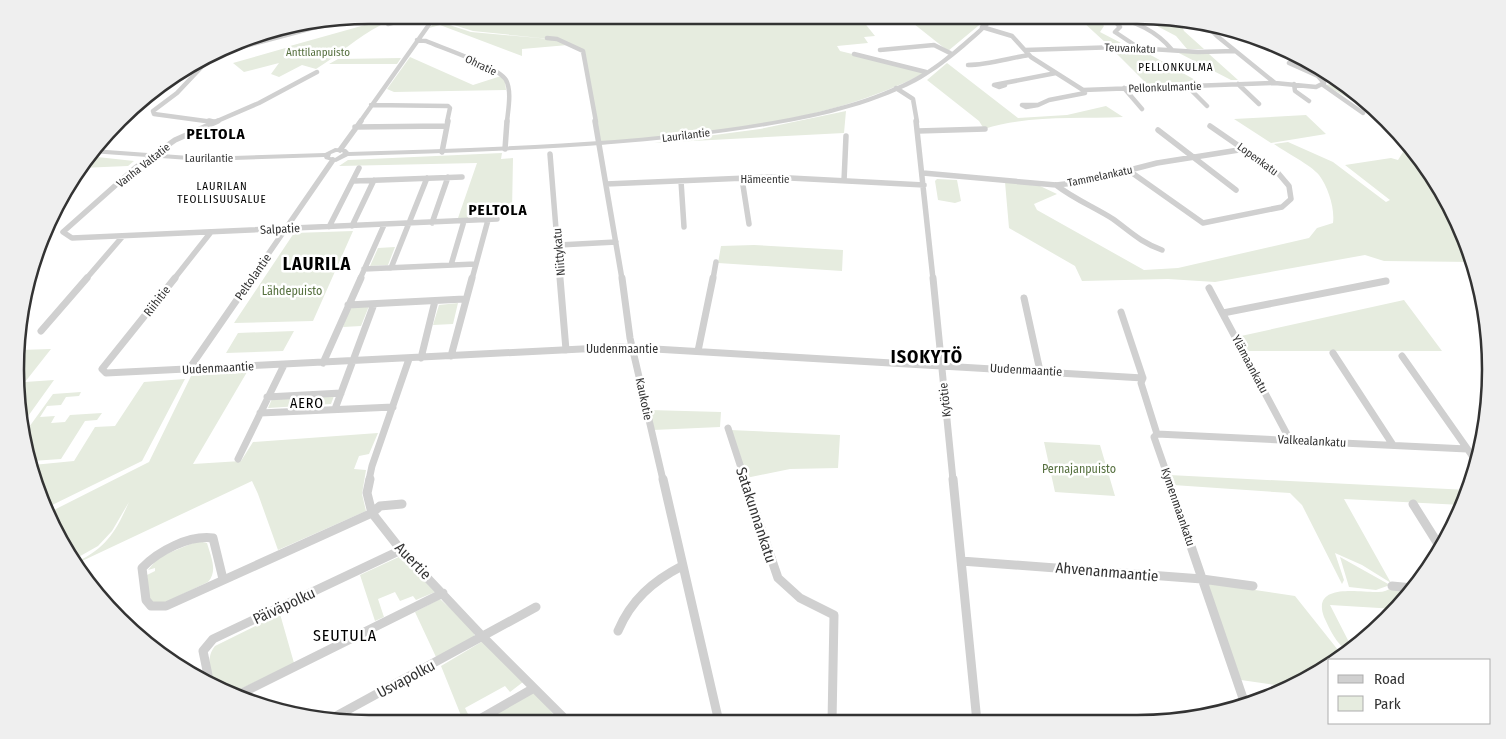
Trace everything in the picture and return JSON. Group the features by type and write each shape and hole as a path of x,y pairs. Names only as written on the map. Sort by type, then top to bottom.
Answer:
{"street":[{"path":"340,150 429,24"},
{"name":"Laurilantie","path":"347,154 599,145 776,122 852,104 896,88 926,72 986,24"},
{"path":"1117,24 1120,27 1115,32 1139,48"},
{"path":"1136,24 1152,33 1172,50"},
{"path":"982,27 1012,36 1029,55 1084,90"},
{"path":"253,44 308,29"},
{"path":"1214,33 1275,83"},
{"name":"Kaukotie","path":"547,38 564,42 583,51 633,348 717,715"},
{"name":"Ohratie","path":"417,40 426,41 493,69 507,81 505,149"},
{"path":"880,50 934,45 950,53"},
{"name":"Teuvankatu","path":"1024,50 1119,47 1235,51"},
{"path":"854,54 926,72"},
{"path":"982,65 1000,59 1029,55"},
{"path":"1289,63 1318,76 1323,80 1323,85 1364,113"},
{"path":"201,68 189,81 153,111 154,114 214,122"},
{"name":"Vanha Valtatie","path":"64,234 63,232 66,228 152,156 175,140 259,103 317,72"},
{"path":"1005,85 1028,77 1056,73"},
{"name":"Pellonkulmantie","path":"1038,105 1049,100 1085,93 1084,90 1275,83 1323,85"},
{"path":"1238,84 1259,104"},
{"path":"1294,84 1295,90 1309,102"},
{"path":"1187,86 1207,106"},
{"name":"Kytötie","path":"896,88 913,99 918,131 976,715"},
{"path":"1124,88 1142,109"},
{"path":"371,105 448,106 450,108 445,126 442,152"},
{"path":"355,127 445,126"},
{"name":"Lopenkatu","path":"1128,170 1203,223 1282,207 1292,199 1289,186 1278,173 1210,126"},
{"path":"918,131 985,129"},
{"path":"1158,130 1236,190"},
{"path":"844,181 846,136"},
{"name":"Tammelankatu","path":"923,173 1056,185 1083,182 1128,170 1245,149"},
{"path":"340,150 347,151 347,154 334,160 327,158 326,155 340,150"},
{"name":"Laurilantie","path":"101,152 203,159 326,155"},
{"name":"Niittykatu","path":"550,154 559,245 566,350"},
{"name":"Peltolantie","path":"189,369 334,160"},
{"path":"329,227 359,168"},
{"path":"354,181 462,177"},
{"name":"Hämeentie","path":"606,184 772,177 924,185"},
{"path":"391,268 427,178"},
{"path":"432,223 448,178"},
{"path":"742,178 748,224"},
{"path":"352,226 374,180"},
{"path":"681,181 684,227"},
{"path":"1056,185 1072,198 1112,219 1143,243 1162,250"},
{"name":"Salpatie","path":"64,234 72,238 496,219"},
{"path":"451,356 464,299 488,220"},
{"path":"451,265 464,221"},
{"path":"323,363 384,225"},
{"name":"Riihitie","path":"102,369 211,232"},
{"path":"41,331 123,236"},
{"path":"559,245 616,242"},
{"path":"698,351 716,262"},
{"path":"364,269 475,264"},
{"path":"1223,314 1386,281"},
{"name":"Ylämaankatu","path":"1209,288 1290,440"},
{"path":"1024,298 1040,371"},
{"path":"348,305 464,299"},
{"path":"421,358 435,301"},
{"path":"335,410 374,304"},
{"name":"Kymenmaankatu","path":"1121,312 1143,378 1141,384 1157,434 1154,437 1243,698"},
{"name":"Uudenmaantie","path":"102,369 106,373 633,348 1143,378"},
{"path":"1333,353 1393,445"},
{"path":"1402,356 1471,455"},
{"path":"372,514 368,493 372,466 410,359"},
{"path":"238,459 284,365"},
{"path":"267,397 342,393"},
{"path":"260,413 394,408"},
{"name":"Satakunnankatu","path":"728,428 769,557 778,578 800,598 834,615 832,715"},
{"name":"Valkealankatu","path":"1157,434 1467,449"},
{"path":"223,579 213,538 208,536 198,537 152,557 142,568 146,600 151,606 157,608 372,514 380,506 402,504"},
{"path":"1413,504 1436,541"},
{"name":"Auertie","path":"372,514 401,550 483,637 561,715"},
{"name":"Päiväpolku","path":"208,675 203,651 213,640 401,550"},
{"name":"Ahvenanmaantie","path":"962,561 1202,580 1253,586"},
{"path":"618,631 623,617 637,597 662,576 682,566"},
{"path":"1392,586 1405,587"},
{"path":"244,692 443,593"},
{"name":"Usvapolku","path":"340,714 536,607"},
{"path":"487,715 534,688"}],"green space":[{"name":"Anttilanpuisto","path":"368,24 381,25 316,69 302,65 279,77 271,74 279,63 244,72 233,63 289,47 301,56 303,55 290,46"},
{"path":"434,24 446,24 471,32 550,39 473,31 451,24 865,24 875,36 864,37 868,43 837,46 840,51 926,72 888,90 808,115 725,130 599,145 583,51 568,45 522,49 522,56 440,25 429,28"},
{"path":"914,24 980,24 948,51"},
{"path":"1085,24 1102,24 1104,26 1100,32 1121,43 1107,44"},
{"path":"1153,24 1182,27 1184,31 1204,49 1187,49 1176,36"},
{"path":"1111,48 1140,49 1197,81 1147,84"},
{"path":"1177,52 1209,54 1238,80 1231,80"},
{"path":"410,57 473,85 501,76 505,81 506,90 394,92 387,89"},
{"path":"401,58 397,64 329,64 338,59"},
{"path":"947,63 1018,118 1067,115 1106,106 1123,117 1035,120 984,129 979,121 927,80"},
{"path":"1332,84 1355,102 1325,85"},
{"path":"846,111 844,133 654,143 760,129"},
{"path":"1306,115 1326,134 1271,143 1234,119"},
{"path":"1288,142 1333,162 1386,202 1390,200 1345,165 1391,158 1398,160 1403,152 1401,148 1424,177 1436,197 1456,237 1465,262 1384,261 1365,255 1215,282 1168,279 1082,281 1075,266 1009,228 1005,182 1040,186 1057,194 1034,204 1037,210 1144,270 1178,268 1309,238 1317,228 1333,223 1332,204 1319,175 1274,144"},
{"path":"502,153 501,159 513,158 512,211 470,212 468,218 458,218 477,163 339,166 348,160"},
{"path":"97,157 134,161 128,166 89,168"},
{"path":"937,179 957,180 961,201 955,203 938,200 935,181"},
{"name":"Lähdepuisto","path":"353,231 313,321 234,323 294,233"},
{"path":"754,245 843,250 842,271 718,263 721,246"},
{"path":"395,247 388,265 370,266 378,248"},
{"path":"1404,300 1442,351 1243,351 1235,335 1241,336"},
{"path":"458,303 453,324 433,325 439,305"},
{"path":"369,306 361,326 343,327 350,307"},
{"path":"294,331 283,351 226,353 238,333"},
{"path":"51,349 25,382 54,380 27,417 24,392 24,350"},
{"path":"247,372 193,464 241,461 253,442 378,433 369,454 359,456 354,469 366,470 362,494 366,511 278,550 252,481 82,562 81,560 103,544 115,530 129,502 112,531 98,546 79,557 54,510 149,462 191,376"},
{"path":"185,379 142,461 51,505 38,465 74,461 95,427 115,426 144,382"},
{"path":"81,392 79,396 66,397 61,405 47,406 40,417 55,416 51,423 65,422 70,415 102,413 97,420 85,421 61,459 36,461 29,428 53,394"},
{"path":"334,396 331,404 268,408 272,399"},
{"path":"649,410 721,412 720,427 653,430"},
{"path":"730,430 840,435 838,468 790,469 746,478"},
{"name":"Pernajanpuisto","path":"1044,442 1100,445 1115,496 1055,492"},
{"path":"1169,475 1461,490 1455,505 1344,499 1391,583 1362,565 1335,553 1344,580 1342,584 1302,505 1290,493 1173,485"},
{"path":"198,541 207,543 213,564 211,578 208,582 164,603 155,604 149,598 147,575 155,571 155,568 148,570 159,557"},
{"path":"401,556 435,592 416,600 413,596 400,601 395,592 378,599 384,617 375,621 360,575"},
{"path":"1340,557 1390,585 1376,590 1349,587"},
{"path":"1207,583 1295,596 1338,650 1309,669 1277,685 1241,680"},
{"path":"1393,587 1403,589 1386,608 1330,605 1349,642 1343,647 1331,631 1324,617 1322,606 1325,598 1340,592 1386,591"},
{"path":"440,599 475,631 474,638 436,657 415,612"},
{"path":"280,614 294,663 239,690 211,677 209,661 215,646"},
{"path":"483,641 523,682 510,692 505,686 465,708 468,714 461,715 441,666"},
{"path":"534,691 554,715 493,715"}],"district":[{"name":"PELLONKULMA","path":"1176,67"},
{"name":"PELTOLA","path":"216,134"},
{"name":"LAURILAN TEOLLISUUSALUE","path":"222,192"},
{"name":"PELTOLA","path":"498,210"},
{"name":"LAURILA","path":"317,264"},
{"name":"ISOKYTÖ","path":"927,357"},
{"name":"AERO","path":"307,403"},
{"name":"SEUTULA","path":"345,635"}]}
